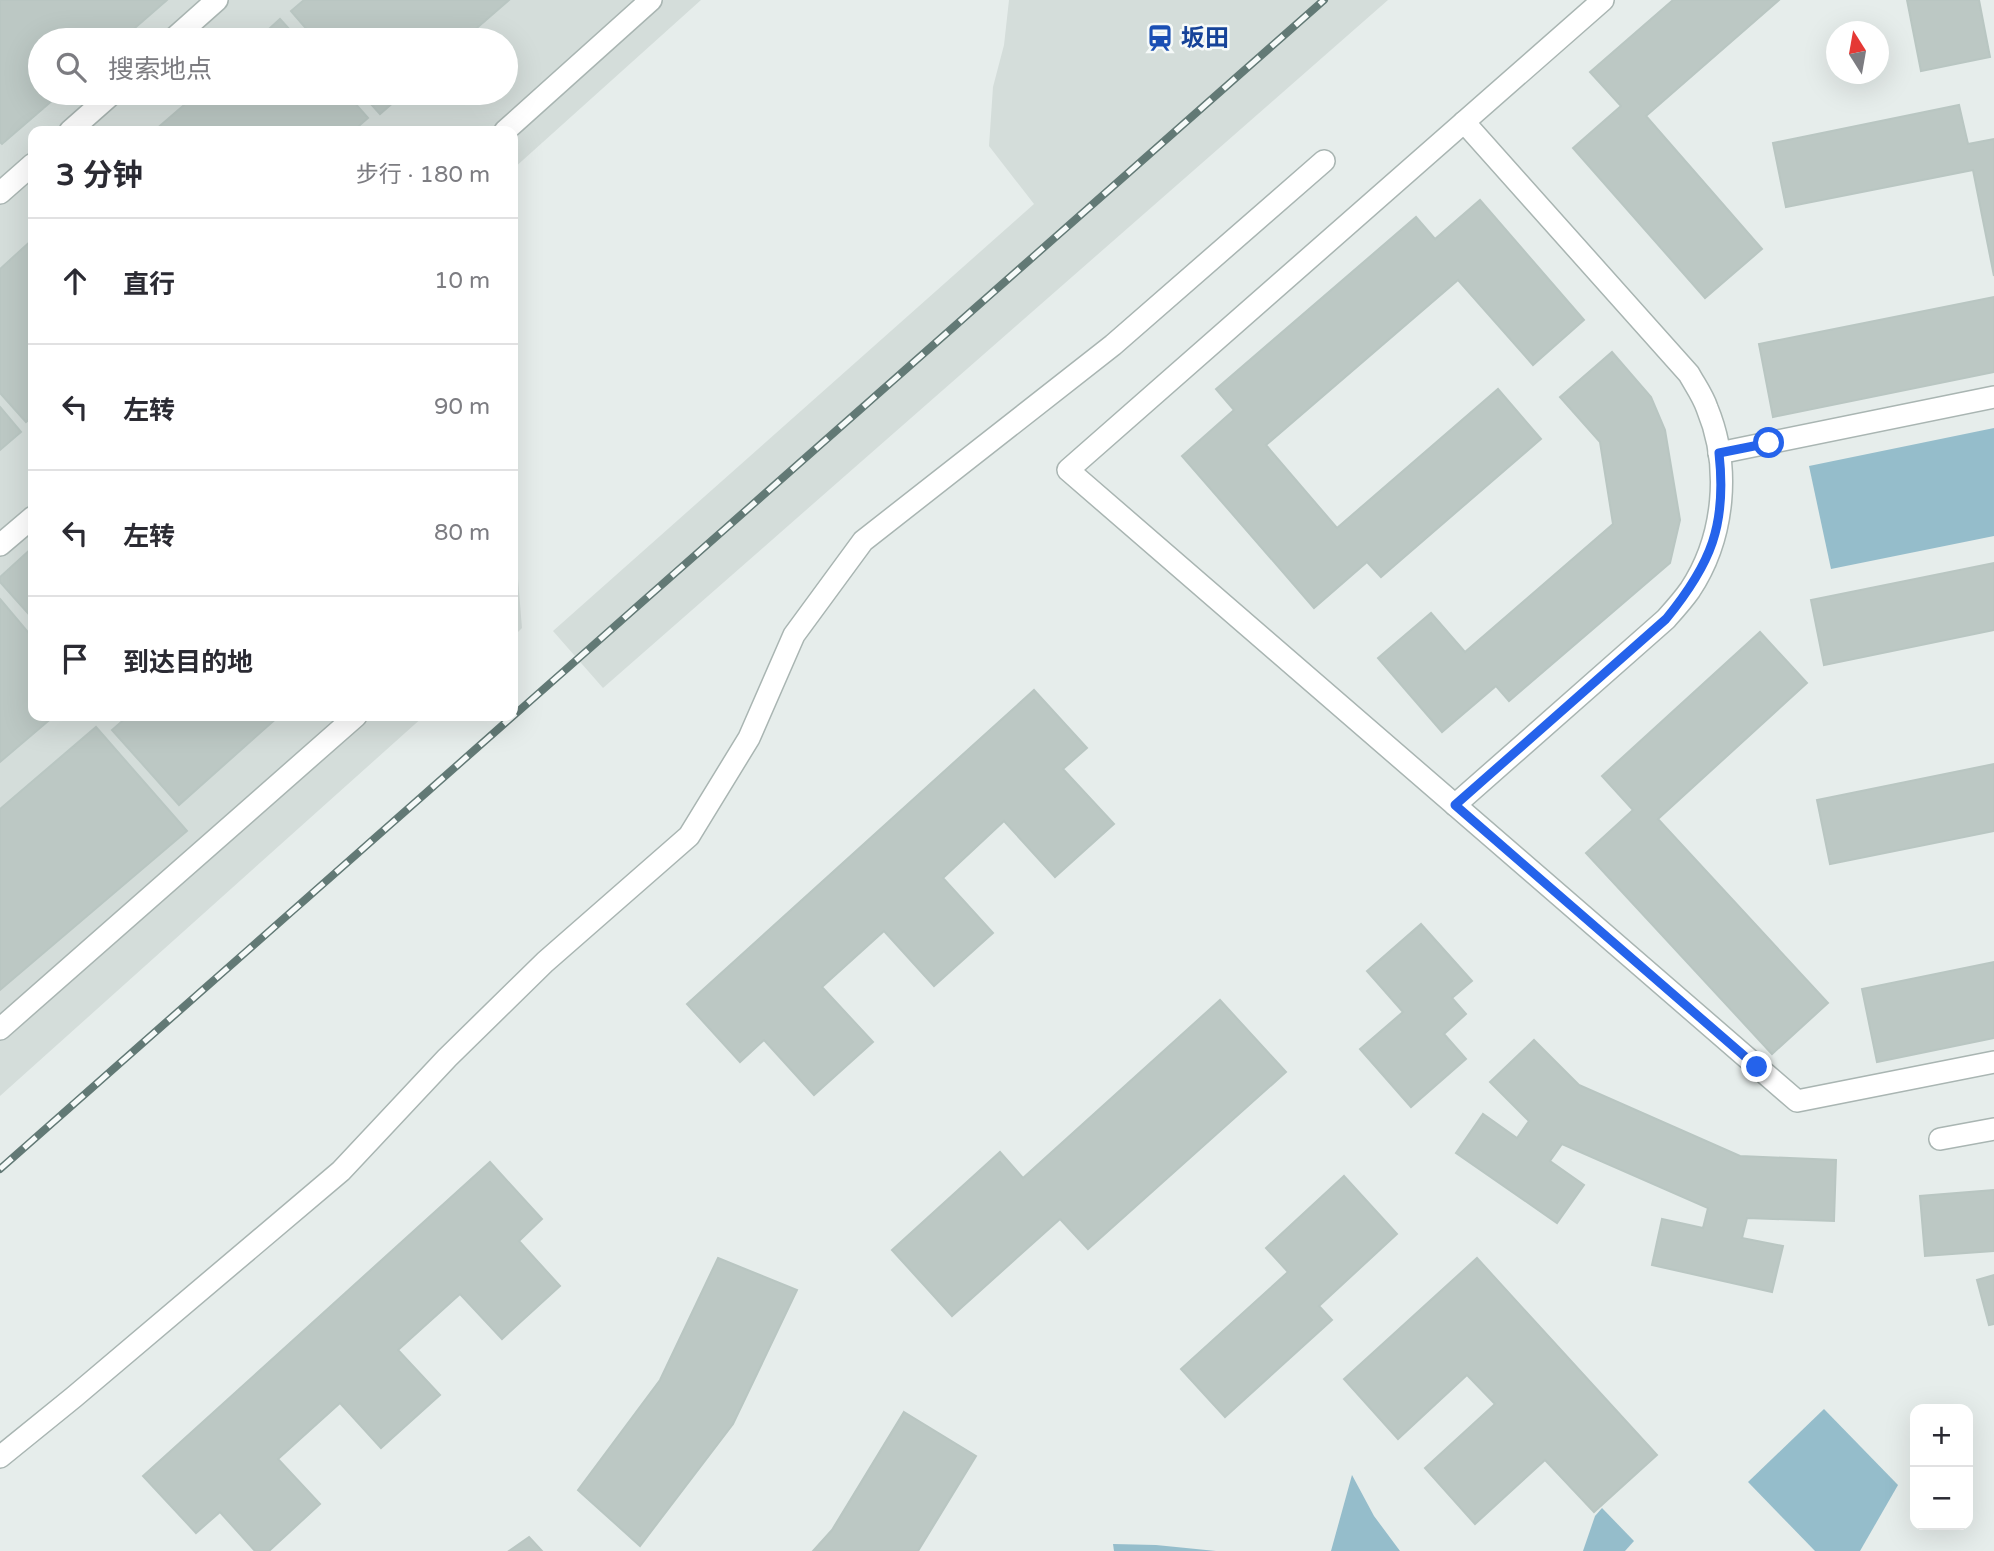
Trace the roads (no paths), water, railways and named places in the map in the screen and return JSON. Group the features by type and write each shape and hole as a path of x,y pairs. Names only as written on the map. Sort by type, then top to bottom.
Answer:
{"street":[{"path":"186,28 217,0"},
{"path":"511,126 651,0"},
{"path":"1603,0 1068,470 1797,1101 1994,1062"},
{"path":"76,126 99,105"},
{"path":"1455,805 1666,619 1690,590 1708,556 1719,520 1722,481 1719,453 1707,407 1689,374 1464,122"},
{"path":"0,1457 341,1171 447,1058 545,962 689,836 749,738 794,635 863,541 1113,345 1325,161"},
{"path":"0,193 28,168"},
{"path":"1719,453 1994,397"},
{"path":"0,545 28,521"},
{"path":"0,1029 350,721"},
{"path":"1940,1139 1994,1129"}],"water":[{"path":"1994,428 1994,536 1831,569 1809,466"},
{"path":"1824,1409 1898,1485 1860,1551 1815,1551 1748,1482"},
{"path":"1352,1475 1374,1516 1400,1551 1331,1551"},
{"path":"1602,1508 1634,1541 1625,1551 1583,1551 1595,1516"},
{"path":"1113,1544 1156,1545 1216,1551 1114,1551"}],"railway":[{"path":"518,712 1324,0"},
{"path":"0,1169 507,721"}],"place":[{"name":"坂田","path":"1160,38"}]}
